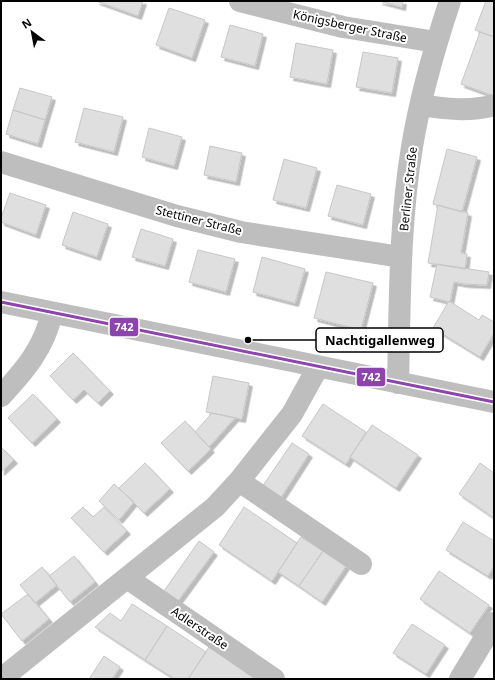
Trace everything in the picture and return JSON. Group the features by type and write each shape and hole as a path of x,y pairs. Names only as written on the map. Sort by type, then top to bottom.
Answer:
{"street":[{"name":"Königsberger Straße","path":"240,1 343,27 436,42"},
{"name":"Berliner Straße","path":"398,383 401,257 412,148 436,42 450,1"},
{"path":"421,104 442,109 469,109 494,105"},
{"name":"Stettiner Straße","path":"1,162 178,216 241,232 401,257"},
{"path":"1,302 494,402"},
{"path":"1,396 22,373 39,348 49,328 52,313"},
{"path":"12,676 127,578 215,506 239,481 292,414 318,367"},
{"path":"239,481 361,564"},
{"name":"Adlerstraße","path":"127,578 274,679"},
{"path":"460,679 494,623"}],"building":[{"path":"96,1 143,1 138,16"},
{"path":"379,1 403,1 402,7"},
{"path":"486,1 494,1 494,37 475,30"},
{"path":"169,8 205,20 192,58 156,45"},
{"path":"230,25 263,34 255,66 221,57"},
{"path":"480,32 494,37 494,96 461,84"},
{"path":"296,43 333,50 327,84 290,77"},
{"path":"363,52 398,58 392,93 356,87"},
{"path":"20,88 52,97 45,120 13,110"},
{"path":"84,108 123,117 114,152 75,142"},
{"path":"13,110 45,120 38,144 6,134"},
{"path":"149,128 182,137 174,166 142,157"},
{"path":"210,146 242,153 236,182 204,175"},
{"path":"447,149 477,157 462,212 433,204"},
{"path":"284,159 317,168 306,208 273,200"},
{"path":"337,185 371,194 363,225 328,216"},
{"path":"10,193 46,205 36,235 1,222"},
{"path":"438,205 468,213 461,253 467,254 465,269 428,263"},
{"path":"73,212 108,224 97,257 62,245"},
{"path":"141,229 173,239 165,266 132,257"},
{"path":"198,250 235,259 226,292 189,282"},
{"path":"262,257 305,269 295,303 253,292"},
{"path":"437,264 489,272 487,285 454,282 450,302 430,297"},
{"path":"326,272 373,283 361,330 314,318"},
{"path":"449,301 479,320 482,315 494,322 494,333 480,357 433,328"},
{"path":"73,353 110,391 98,403 84,390 73,400 50,376"},
{"path":"213,376 249,383 242,419 206,412"},
{"path":"33,394 57,419 32,443 8,418"},
{"path":"323,404 366,432 346,464 302,436"},
{"path":"212,413 235,418 209,447 195,432"},
{"path":"185,421 211,449 188,471 161,443"},
{"path":"372,425 418,455 396,488 350,457"},
{"path":"292,443 309,454 280,499 262,487"},
{"path":"1,447 14,460 1,472"},
{"path":"145,463 170,489 144,513 119,488"},
{"path":"480,463 494,473 494,518 459,494"},
{"path":"114,484 134,502 119,520 99,501"},
{"path":"83,507 93,517 104,507 127,531 104,552 71,518"},
{"path":"244,507 297,543 272,581 219,545"},
{"path":"463,522 494,541 494,566 488,576 446,550"},
{"path":"301,537 323,551 299,586 278,572"},
{"path":"199,541 214,552 178,601 164,591"},
{"path":"323,551 346,566 322,602 299,586"},
{"path":"74,556 95,582 70,602 49,576"},
{"path":"42,567 57,585 35,603 20,585"},
{"path":"439,571 489,605 470,633 420,599"},
{"path":"28,594 49,619 22,641 1,614"},
{"path":"132,604 167,626 145,660 95,627 110,613 121,621"},
{"path":"412,624 445,645 426,674 393,653"},
{"path":"167,626 206,652 188,679 175,679 145,660"},
{"path":"209,647 258,679 188,679"},
{"path":"104,656 120,667 112,679 89,679"}],"transit line":[{"name":"742","path":"1,302 494,402"}],"place":[{"name":"Nachtigallenweg","path":"248,340"}]}
